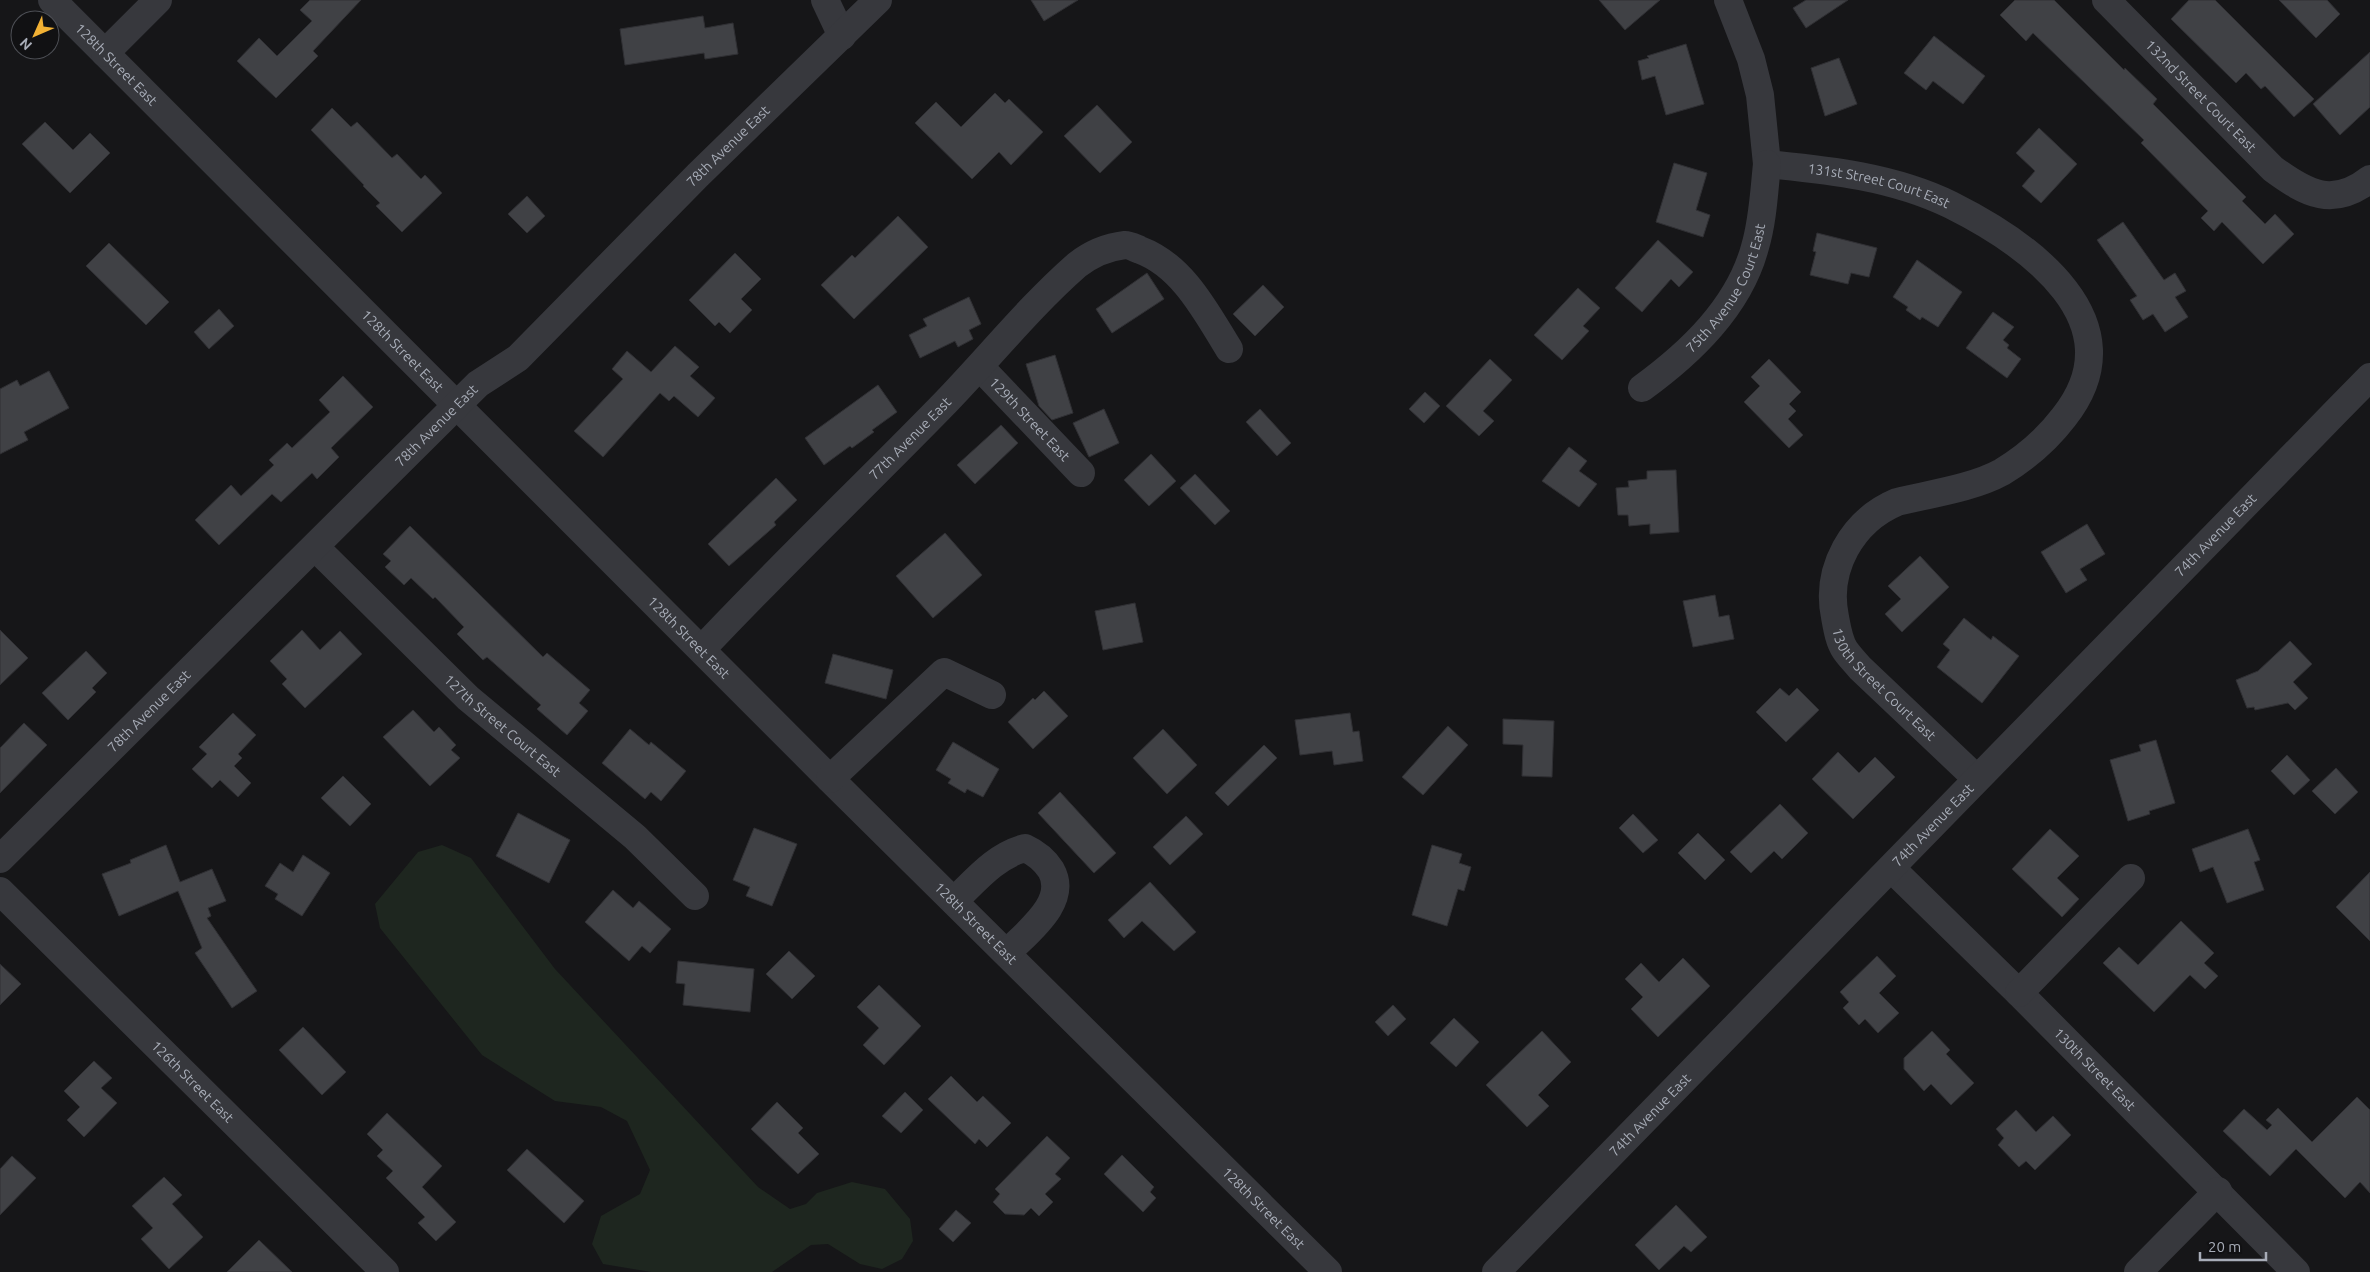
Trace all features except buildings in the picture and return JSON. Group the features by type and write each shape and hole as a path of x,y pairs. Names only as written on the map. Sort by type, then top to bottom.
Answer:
{"street":[{"name":"128th Street East","path":"52,0 830,779 1328,1272"},
{"path":"105,53 158,0"},
{"path":"825,0 842,36"},
{"name":"78th Avenue East","path":"0,859 478,384 518,358 698,175 878,0"},
{"path":"1728,0 1751,59 1760,96 1767,164"},
{"name":"132nd Street Court East","path":"2106,0 2273,170 2298,188 2315,194 2334,196 2356,190 2370,179"},
{"name":"131st Street Court East","path":"1767,164 1869,178 1912,190 1950,205 1986,224 2028,254 2055,278 2079,310 2087,330 2090,347"},
{"name":"75th Avenue Court East","path":"1642,388 1673,366 1721,315 1746,273 1760,223 1767,164"},
{"name":"77th Avenue East","path":"702,649 780,565 980,367 1032,310 1078,265 1092,254 1128,245 1150,254 1174,272 1198,300 1229,349"},
{"name":"130th Street Court East","path":"1976,778 1860,668 1845,649 1837,630 1832,605 1836,572 1847,543 1858,528 1885,507 1897,502 1978,482 2001,472 2021,459 2054,430 2074,404 2083,387 2090,347"},
{"name":"129th Street East","path":"980,367 1080,473"},
{"name":"74th Avenue East","path":"1496,1272 1892,869 1976,778 2370,377"},
{"name":"127th Street Court East","path":"315,547 468,698 635,837 695,896"},
{"path":"830,779 944,672 992,694"},
{"path":"954,901 994,863 1012,852 1025,848 1037,853 1047,864 1055,878 1056,891 1052,903 1041,918 1007,953"},
{"name":"130th Street East","path":"1892,869 2218,1191 2296,1272"},
{"path":"2019,993 2131,878"},
{"name":"126th Street East","path":"0,891 385,1272"},
{"path":"2138,1272 2218,1191"}],"shaded area":[{"path":"442,845 471,858 555,969 758,1187 790,1209 806,1204 817,1193 852,1182 885,1189 910,1219 913,1241 902,1259 882,1269 860,1264 828,1244 811,1245 772,1272 651,1272 603,1264 592,1244 601,1216 640,1194 650,1170 627,1121 601,1107 555,1101 482,1055 380,928 375,904 418,852"}]}
